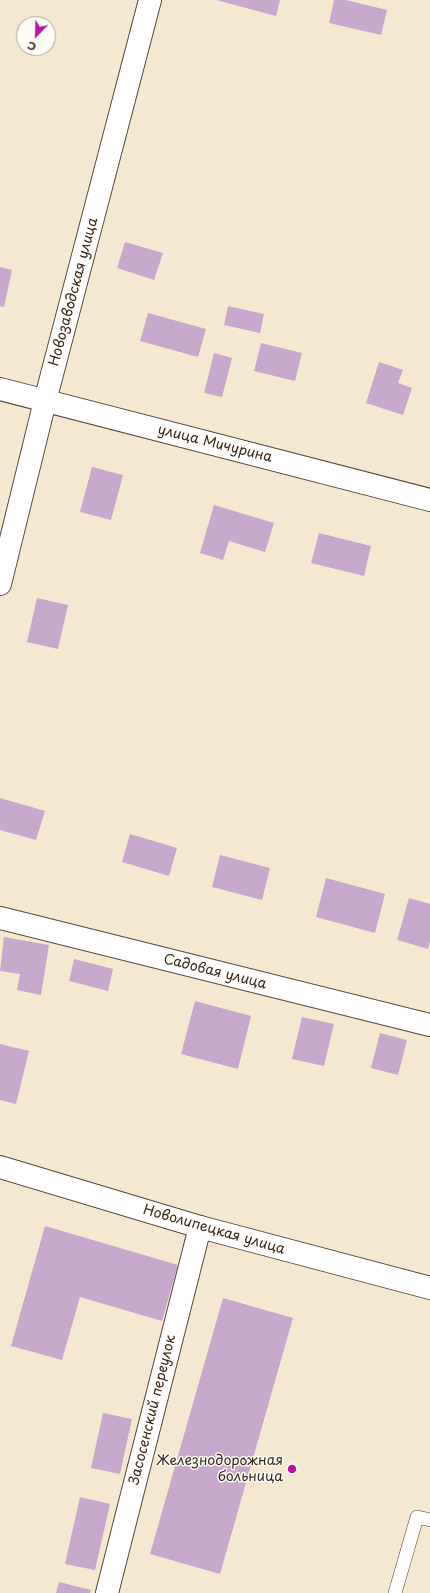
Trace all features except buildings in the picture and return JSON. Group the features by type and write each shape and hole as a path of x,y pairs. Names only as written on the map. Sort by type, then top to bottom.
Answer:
{"street":[{"name":"Новозаводская улица","path":"0,584 45,401 150,0"},
{"name":"улица Мичурина","path":"0,389 430,500"},
{"name":"Садовая улица","path":"0,918 430,1025"},
{"name":"Новолипецкая улица","path":"0,1167 200,1227 430,1288"},
{"name":"Засосенский переулок","path":"107,1593 200,1227"}],"lane":[{"path":"396,1593 417,1517 430,1520"}],"place":[{"name":"Железнодорожная больница","path":"292,1469"}]}
